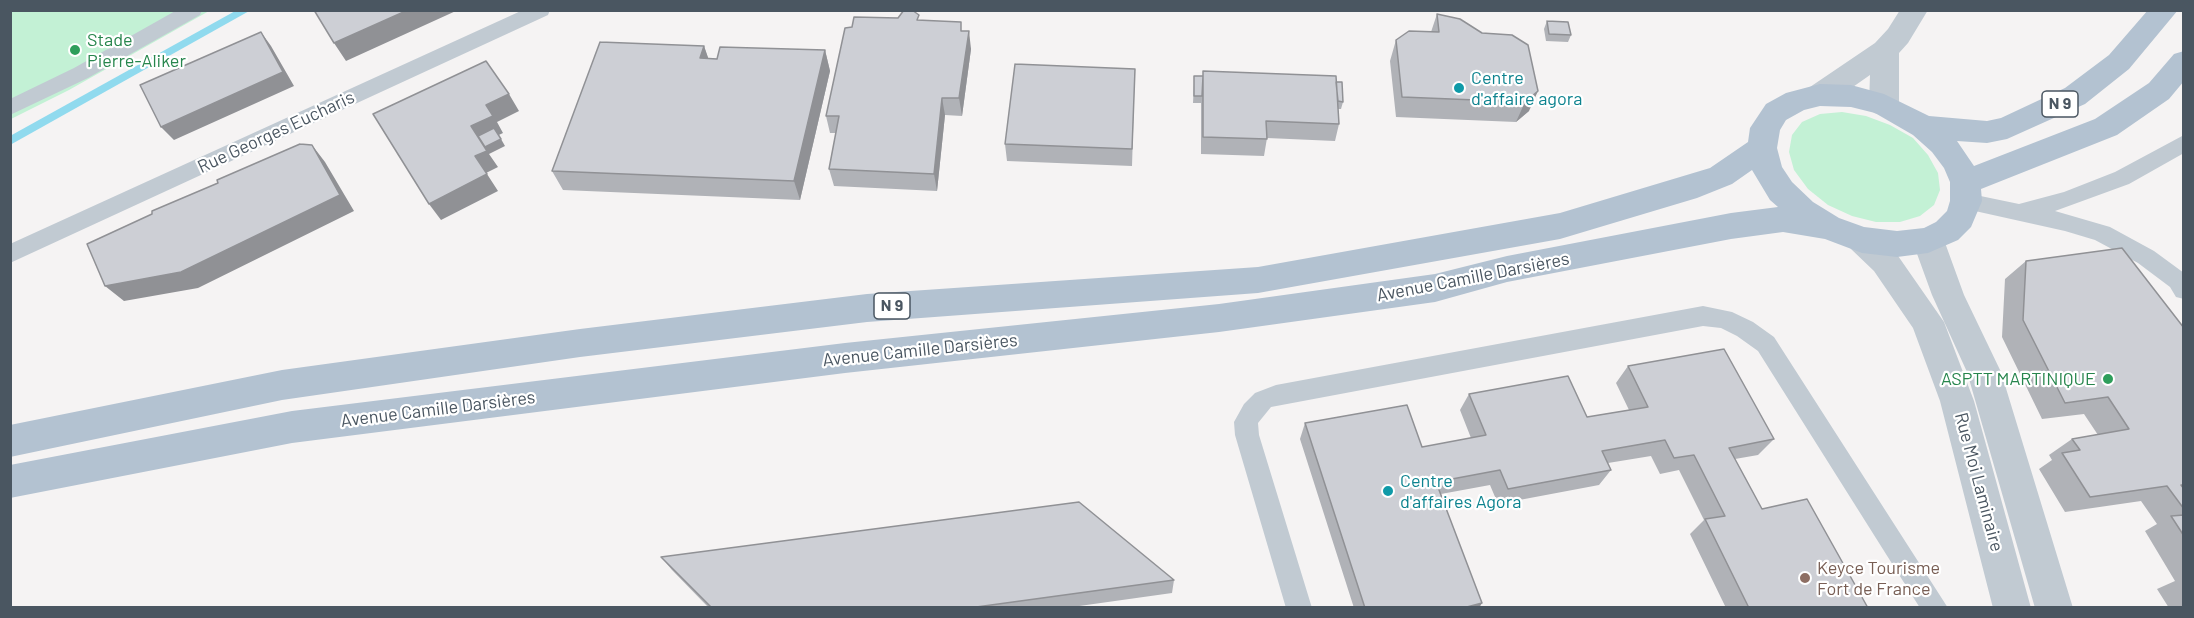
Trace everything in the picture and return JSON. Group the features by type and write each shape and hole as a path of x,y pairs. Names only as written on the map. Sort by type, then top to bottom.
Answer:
{"main road":[{"name":"N 9","path":"1924,127 1987,132 2007,128 2053,107 2075,96 2120,62 2164,10"},
{"name":"N 9","path":"1762,148 1765,128 1776,112 1796,101 1820,95 1851,96 1884,105 1924,127 1943,144 1958,163 1966,192 2106,127 2159,91 2184,61"},
{"path":"1762,148 1767,169 1781,191 1802,211 1828,227 1862,240 1897,244 1928,240 1947,231 1960,218 1966,192"},
{"name":"Avenue Camille Darsières","path":"10,441 282,385 591,341 867,308 1258,280 1560,225 1667,196 1695,186 1721,176 1762,148"},
{"name":"Avenue Camille Darsières","path":"10,482 292,427 845,358 1220,318 1435,288 1507,269 1731,226 1783,219 1828,227"}],"street":[{"path":"1820,95 1885,50 1898,36 1914,10"},
{"path":"1884,105 1885,50"},
{"name":"Rue Moi Laminaire","path":"1862,240 1885,262 1927,322 1957,401 2012,608"},
{"name":"Rue Moi Laminaire","path":"1928,240 1948,295 1984,372 2054,608"}],"lane":[{"path":"10,108 81,73 193,10"},
{"name":"Rue Georges Eucharis","path":"10,254 542,10"},
{"path":"2018,212 2067,200 2122,178 2184,143"},
{"path":"1966,192 2018,212 2102,233 2146,256 2178,281 2184,290"},
{"path":"1299,608 1247,435 1246,422 1252,411 1263,400 1276,394 1703,316 1724,319 1745,329 1766,344 1935,608"}],"green space":[{"name":"Stade Pierre-Aliker","path":"10,11 209,11 69,90 11,119"},
{"path":"1842,112 1866,116 1890,125 1913,138 1928,155 1938,173 1940,190 1934,205 1920,216 1900,222 1876,222 1852,216 1828,205 1808,189 1794,170 1789,152 1792,135 1802,122 1820,114"}],"building":[{"path":"314,10 408,10 334,43"},
{"path":"904,10 912,10 919,15 917,20 961,22 961,31 969,31 959,98 942,98 934,174 829,169 839,116 826,116 845,28 852,27 854,17 898,18"},
{"name":"Centre d'affaire agora","path":"1437,14 1460,19 1482,33 1512,35 1528,45 1538,91 1525,102 1402,97 1396,40 1409,31 1439,32"},
{"path":"1547,21 1568,22 1571,35 1549,34"},
{"path":"261,32 283,72 161,127 140,85"},
{"path":"600,42 704,46 700,58 717,59 720,47 825,50 794,181 552,171"},
{"path":"486,61 509,94 486,105 493,116 471,126 487,151 475,156 487,174 429,204 373,114"},
{"path":"1015,64 1135,69 1132,149 1005,144"},
{"path":"1203,71 1336,76 1339,124 1266,121 1267,139 1203,137"},
{"path":"1194,76 1203,76 1202,96 1194,96"},
{"path":"1336,82 1342,82 1343,102 1338,101"},
{"path":"494,128 501,139 485,147 478,136"},
{"path":"300,144 312,145 340,195 181,272 105,286 87,244 152,214 152,211 218,183 217,180"},
{"path":"2122,248 2184,328 2184,485 2181,485 2184,489 2184,509 2167,486 2090,497 2062,453 2080,450 2072,439 2129,429 2108,397 2065,403 2023,320 2026,261"},
{"name":"Centre d'affaires Agora","path":"1724,349 1774,439 1729,448 1762,509 1807,499 1868,608 1749,608 1705,519 1725,516 1694,455 1674,458 1665,440 1602,451 1611,470 1508,489 1500,470 1436,482 1482,603 1463,608 1365,608 1305,423 1407,405 1422,447 1486,435 1469,394 1568,376 1587,417 1648,407 1628,366"},
{"path":"1079,502 1174,580 969,608 712,608 661,557"},
{"path":"2184,515 2184,536 2171,516"}],"waterway":[{"path":"10,141 246,10"}],"place":[{"name":"Stade Pierre-Aliker","path":"75,50"},
{"name":"Centre d'affaire agora","path":"1459,88"},
{"name":"ASPTT MARTINIQUE","path":"2108,379"},
{"name":"Centre d'affaires Agora","path":"1388,491"},
{"name":"Keyce Tourisme Fort de France","path":"1805,578"}]}
